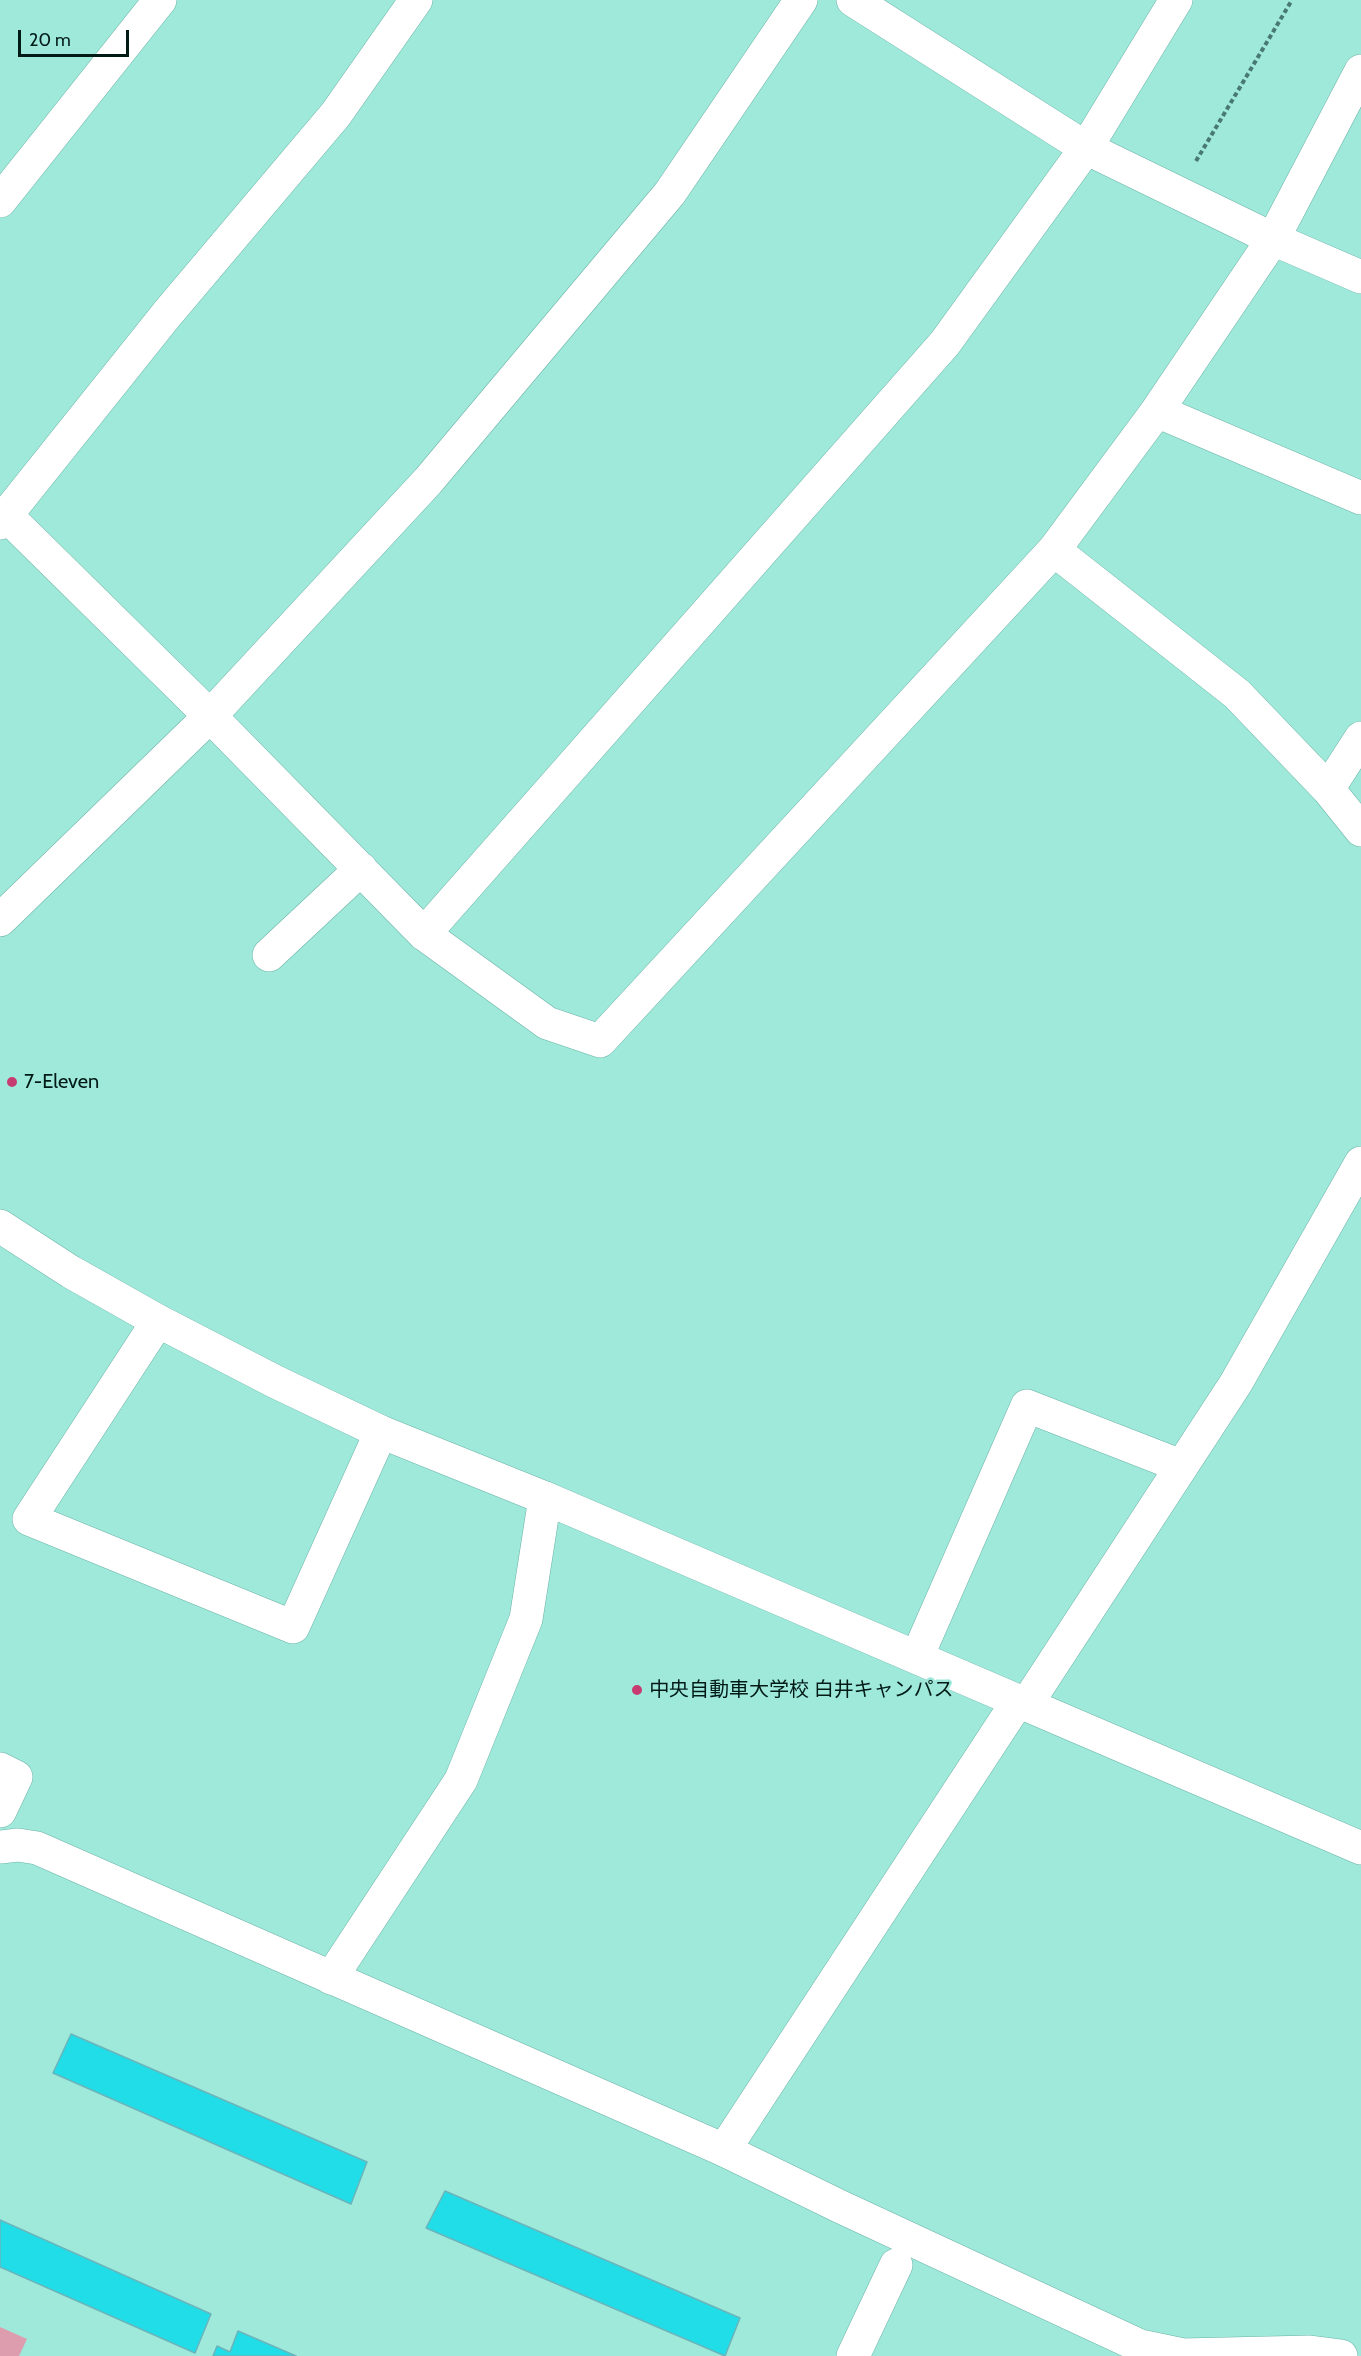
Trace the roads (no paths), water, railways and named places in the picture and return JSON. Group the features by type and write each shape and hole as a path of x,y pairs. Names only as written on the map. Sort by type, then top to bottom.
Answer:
{"street":[{"path":"0,201 160,0"},
{"path":"416,0 336,114 167,314 3,520 210,716 424,934 547,1023 600,1041 1054,550 1157,411 1273,239 1361,71"},
{"path":"0,920 210,716 428,481 670,193 801,0"},
{"path":"853,0 1086,148 1273,239 1361,277"},
{"path":"424,934 945,343 1086,148 1176,0"},
{"path":"1157,411 1361,498"},
{"path":"1054,550 1237,694 1328,789 1361,830"},
{"path":"1328,789 1361,738"},
{"path":"269,955 360,869"},
{"path":"724,2150 1248,1364 1361,1163"},
{"path":"0,1226 71,1272 158,1321 276,1382 381,1432 545,1498 1361,1848"},
{"path":"158,1321 29,1519 293,1627 381,1432"},
{"path":"917,1657 1027,1406 1181,1466"},
{"path":"331,1978 461,1780 526,1618 545,1498"},
{"path":"0,1769 16,1777 0,1811"},
{"path":"0,1847 18,1845 37,1848 724,2150 1140,2346 1183,2355 1310,2352 1341,2356"},
{"path":"853,2356 896,2265"}],"place":[{"name":"7-Eleven","path":"12,1082"},
{"name":"中央自動車大学校 白井キャンパス","path":"637,1690"}]}
